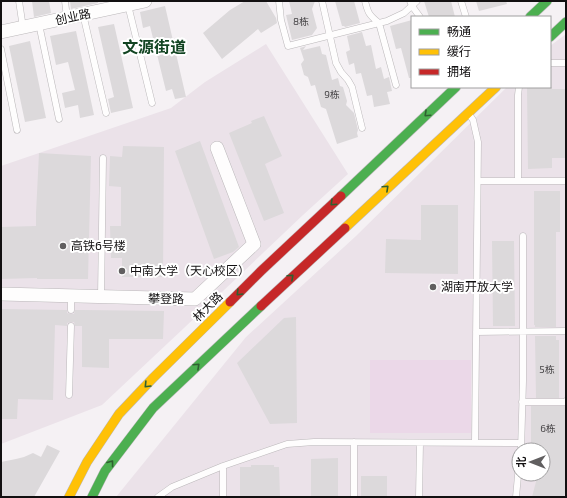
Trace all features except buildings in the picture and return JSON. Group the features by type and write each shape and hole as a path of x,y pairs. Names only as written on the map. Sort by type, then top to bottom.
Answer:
{"main road":[{"path":"531,16 547,1"},
{"path":"551,36 566,22"},
{"name":"林大路","path":"69,497 87,462 124,408 261,271 455,88"},
{"path":"92,497 105,471 153,408 495,88"}],"street":[{"name":"创业路","path":"1,32 83,14 105,5 128,5 145,1"},
{"name":"攀登路","path":"1,294 195,299 254,244 217,148"}],"lane":[{"path":"19,1 23,28"},
{"path":"65,1 67,18"},
{"path":"279,1 280,20 288,46 387,21 404,13 411,4 417,1"},
{"path":"322,1 336,63 352,87 362,128"},
{"path":"365,1 371,17 379,23 396,84"},
{"path":"461,1 466,16"},
{"path":"411,4 419,16"},
{"path":"128,5 152,103"},
{"path":"83,14 106,113"},
{"path":"39,24 59,119"},
{"path":"1,49 17,130"},
{"path":"551,63 566,63"},
{"path":"518,181 519,88"},
{"path":"468,112 473,120 478,142 475,443"},
{"path":"101,297 103,158"},
{"path":"478,181 566,181"},
{"path":"521,442 523,236"},
{"path":"71,296 71,310"},
{"path":"69,395 70,326"},
{"path":"476,332 566,331"},
{"path":"522,402 566,401"},
{"path":"158,497 172,487 223,466 287,444 314,442 511,443"},
{"path":"354,442 354,497"},
{"path":"419,497 420,443"},
{"path":"223,466 223,497"},
{"path":"516,497 517,482"}],"shaded area":[{"name":"湖南开放大学","path":"566,34 566,497 116,497 246,337 356,236 506,88 551,88 551,45"},
{"name":"中南大学（天心校区）","path":"266,44 348,174 102,405 1,444 1,166 171,108 205,82"},
{"path":"370,360 471,360 471,433 370,433"}],"traffic: fast":[{"path":"531,16 547,1"},
{"path":"551,36 566,22"},
{"path":"341,196 455,88"},
{"path":"92,497 105,471 153,408 261,306"}],"traffic: slow":[{"path":"345,228 495,88"},
{"path":"69,497 87,462 119,414 230,302"}],"traffic: jam":[{"path":"230,302 341,196"},
{"path":"261,306 345,228"}],"place":[{"name":"高铁6号楼","path":"63,246"},
{"name":"中南大学（天心校区）","path":"122,271"},
{"name":"湖南开放大学","path":"433,287"}],"district":[{"name":"文源街道","path":"154,47"}]}
